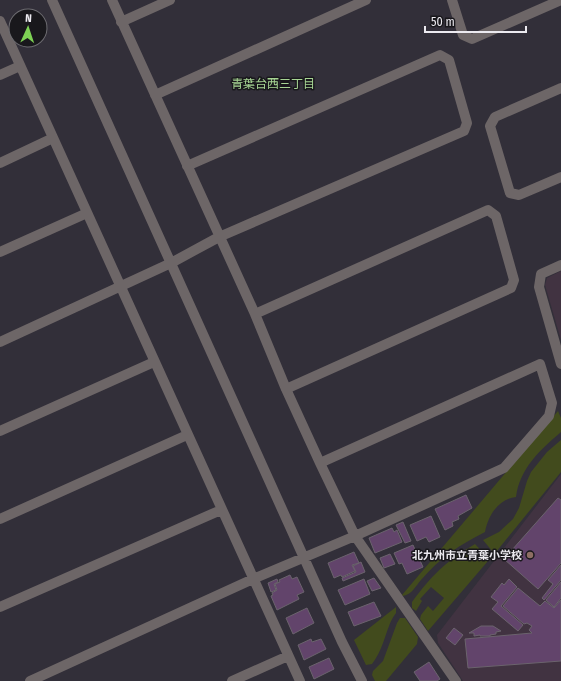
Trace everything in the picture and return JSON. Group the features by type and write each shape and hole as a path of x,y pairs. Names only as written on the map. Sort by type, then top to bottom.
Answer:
{"street":[{"path":"52,0 342,642 362,681"},
{"path":"112,0 219,238 255,314 286,389 355,536 456,681"},
{"path":"121,22 170,0"},
{"path":"155,95 366,0"},
{"path":"452,0 463,35 472,39 561,0"},
{"path":"0,21 87,213 122,286 154,362 300,681"},
{"path":"0,342 171,263 219,238 464,131 467,123 449,60 440,55 187,166"},
{"path":"0,75 20,66"},
{"path":"561,88 495,117 490,126 510,193 519,195 561,177"},
{"path":"0,163 53,138"},
{"path":"255,314 488,210 496,216 514,280 511,288 286,389"},
{"path":"0,252 87,213"},
{"path":"561,265 541,274 539,287 561,364"},
{"path":"0,431 154,362"},
{"path":"30,681 253,579 355,536 504,468 549,416 552,403 540,364 320,463"},
{"path":"0,519 187,435"},
{"path":"0,607 221,510"},
{"path":"232,681 288,656"}],"shaded area":[{"path":"561,271 561,340 545,285 547,278"},
{"name":"北九州市立青葉小学校","path":"561,474 561,681 463,681 438,643 437,635"}],"green space":[{"path":"558,411 561,418 561,432 532,460 526,468 518,487 516,497 504,501 495,509 491,514 485,532 458,547 428,572 411,592 403,596 402,595"},
{"path":"561,440 561,472 496,552 493,552 483,540 499,532 513,519 519,508 531,472 547,452"},
{"path":"475,544 488,558 488,561 428,631 420,619 421,615 428,606 433,611 444,598 431,587 420,599 422,601 416,611 412,608 412,602 440,569 456,556"},
{"path":"396,607 396,613 378,654 372,664 366,665 354,640"},
{"path":"400,618 405,618 418,637 417,644 386,681 375,681 372,675 373,671 383,661"}],"building":[{"path":"466,495 472,508 458,516 459,519 452,522 453,526 445,530 435,509"},
{"path":"558,498 561,500 561,563 538,589 504,559"},
{"path":"431,516 440,537 429,542 426,537 417,541 410,525"},
{"path":"403,522 411,541 405,543 396,525"},
{"path":"392,528 394,532 397,530 402,542 375,553 369,538"},
{"path":"413,545 423,567 407,574 402,563 399,564 394,553"},
{"path":"354,552 359,563 352,565 355,571 342,577 341,575 334,578 328,563"},
{"path":"390,554 395,564 384,568 380,558"},
{"path":"361,562 365,572 343,581 342,578 356,572 353,566"},
{"path":"561,565 561,580 544,600 542,598 553,584 548,580"},
{"path":"290,575 292,579 297,577 304,592 297,595 299,599 277,610 271,596 273,595 272,593 277,590 275,584 280,582 279,580"},
{"path":"374,578 381,588 372,591 367,581"},
{"path":"277,579 278,582 274,584 276,590 271,592 268,583"},
{"path":"364,579 370,594 345,605 338,590"},
{"path":"509,579 517,587 501,606 523,625 518,631 492,609 498,602 491,597 502,583 504,585"},
{"path":"561,582 561,598 554,607 546,600"},
{"path":"518,588 540,606 545,601 554,608 561,600 561,661 468,668 465,639 532,633 529,630 532,626 527,623 524,624 503,606"},
{"path":"374,602 381,616 354,626 348,612"},
{"path":"307,608 314,623 293,634 286,618"},
{"path":"481,626 493,626 501,631 490,636 474,636 474,633 469,633"},
{"path":"454,628 463,635 455,645 446,638"},
{"path":"311,639 312,642 321,639 326,649 304,660 298,645"},
{"path":"329,658 334,669 314,679 309,667"},
{"path":"429,662 440,679 437,681 420,681 414,672"}],"place":[{"name":"北九州市立青葉小学校","path":"530,555"}],"district":[{"name":"青葉台西三丁目","path":"273,84"}]}
